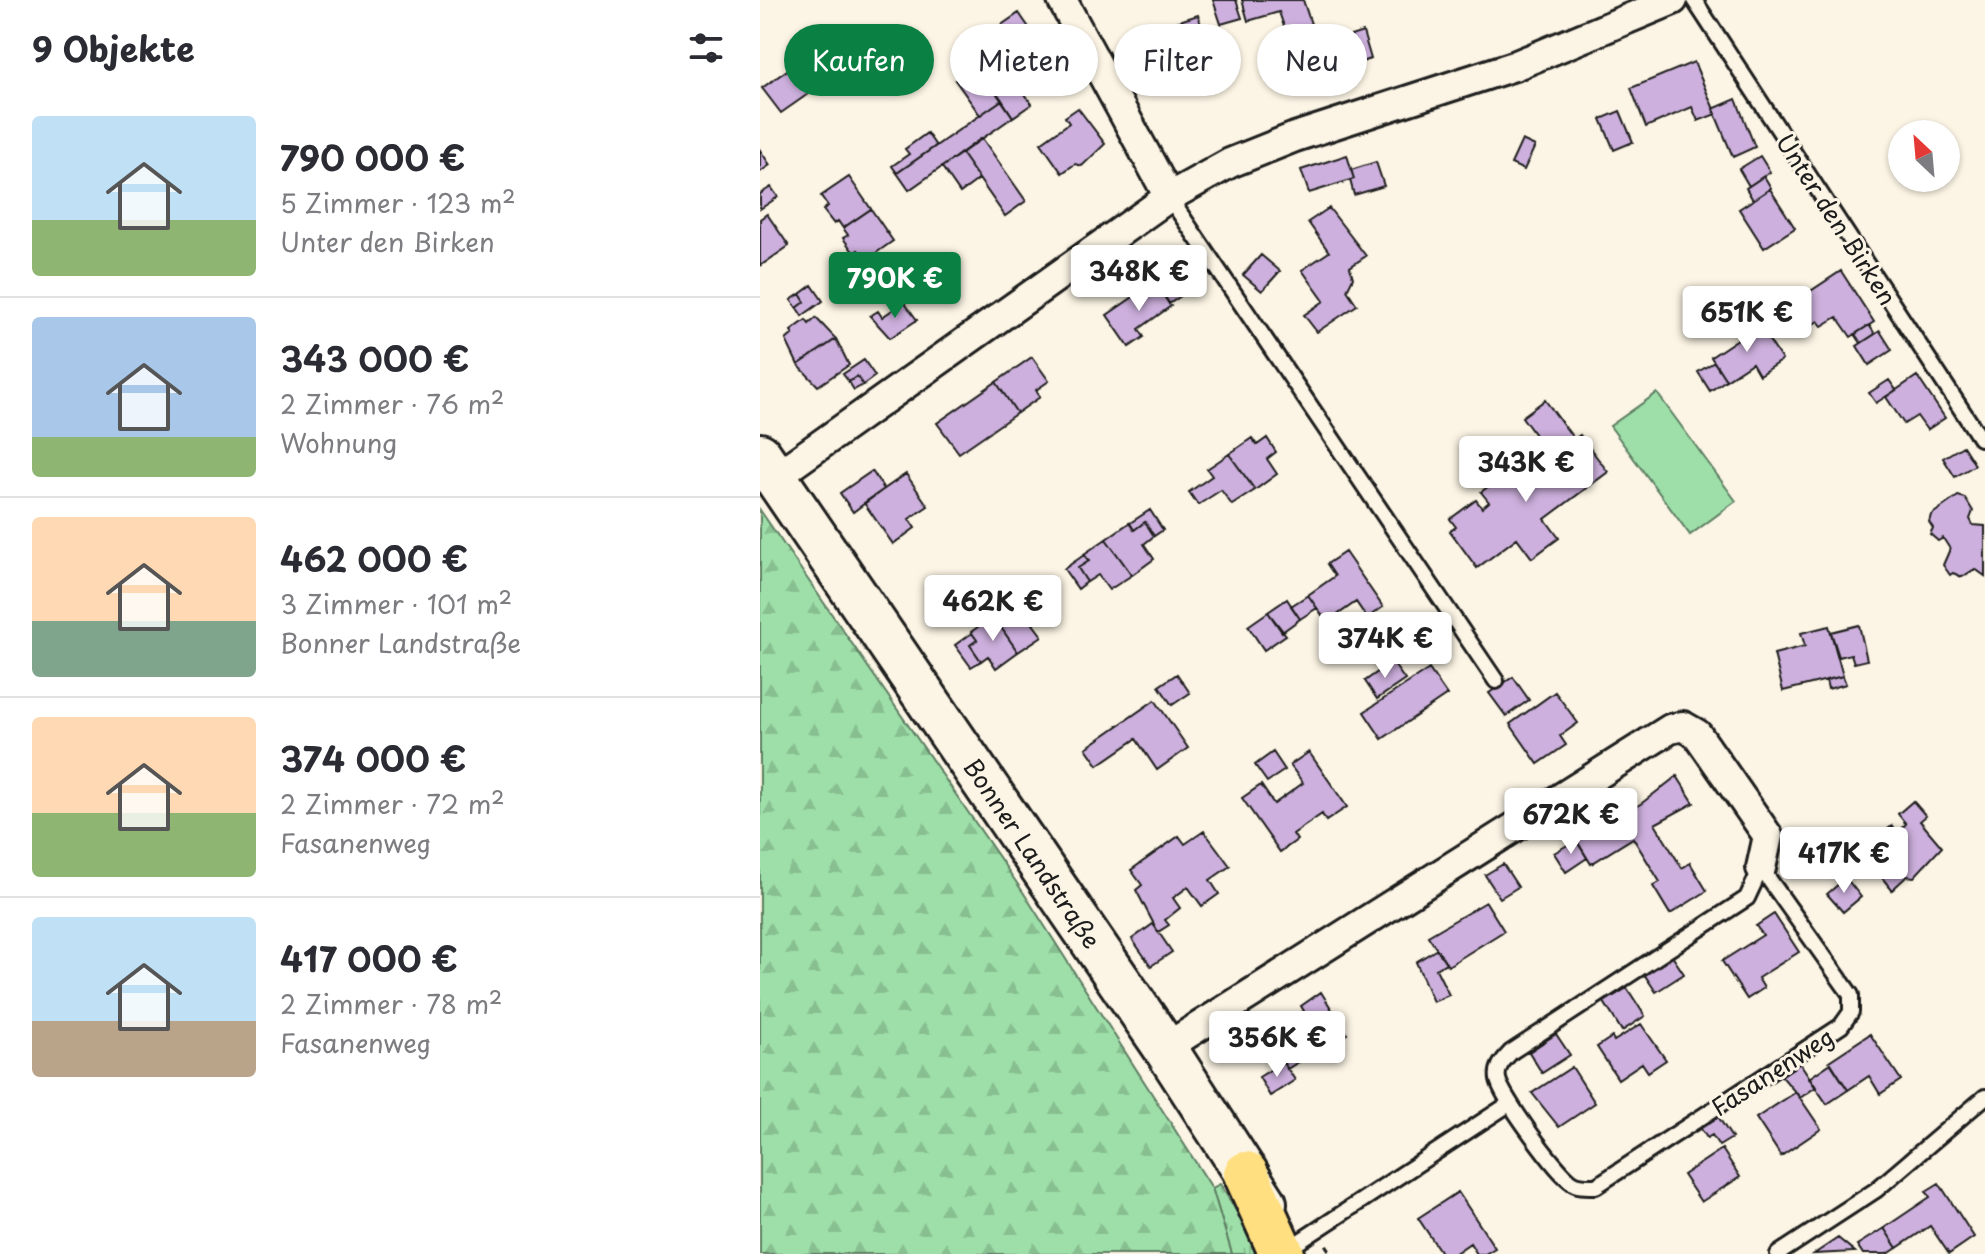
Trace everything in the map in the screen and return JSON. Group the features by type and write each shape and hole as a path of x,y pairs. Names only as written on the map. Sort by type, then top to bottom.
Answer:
{"highway":[{"path":"1246,1174 1292,1251"}],"main road":[{"name":"Bonner Landstraße","path":"768,466 1165,1048 1246,1174"}],"street":[{"path":"1062,0 1169,197"},
{"path":"768,466 1169,197 1230,163 1295,137 1514,66 1673,0"},
{"path":"1165,1048 1348,936 1670,729 1683,726 1697,734 1768,836 1761,868"}],"lane":[{"name":"Unter den Birken","path":"1694,0 1980,438"},
{"path":"1169,197 1496,681"},
{"path":"1292,1251 1509,1104 1498,1081 1499,1066 1511,1052 1747,898 1761,868"},
{"name":"Fasanenweg","path":"1509,1104 1560,1173 1575,1185 1596,1186 1841,1026 1851,1012 1851,995 1761,868"},
{"path":"1778,1254 1876,1190 1985,1097"}],"green space":[{"path":"1657,393 1736,501 1690,535 1610,426"},
{"path":"760,510 1023,892 1212,1188 1232,1254 760,1254"},
{"path":"1220,1184 1262,1254 1232,1254 1212,1188"}],"building":[{"path":"1213,0 1236,0 1242,18 1221,24"},
{"path":"1242,0 1303,0 1311,24 1283,24 1279,12 1248,21"},
{"path":"1019,13 1027,24 1003,24"},
{"path":"1198,15 1201,24 1170,24"},
{"path":"1694,62 1716,114 1698,121 1692,107 1646,127 1631,88"},
{"path":"784,72 784,96 805,96 781,113 762,88"},
{"path":"966,96 999,96 1002,100 980,115"},
{"path":"998,96 1026,96 1032,104 1013,117"},
{"path":"1736,99 1755,147 1733,157 1713,109"},
{"path":"1002,100 1013,117 909,190 897,173"},
{"path":"1078,108 1105,144 1082,166 1075,164 1062,173 1041,143 1069,123 1065,117"},
{"path":"1620,111 1633,142 1614,150 1601,119"},
{"path":"927,133 936,146 897,173 892,166 909,154 905,149"},
{"path":"982,138 1026,201 1005,216 961,153"},
{"path":"1522,140 1535,146 1524,170 1511,164"},
{"path":"760,150 770,165 760,172"},
{"path":"961,153 979,179 960,193 942,167"},
{"path":"1347,155 1354,179 1309,193 1301,170"},
{"path":"1760,156 1770,172 1749,186 1739,169"},
{"path":"1376,162 1384,186 1354,195 1351,170"},
{"path":"1764,176 1771,188 1753,200 1746,188"},
{"path":"849,177 871,209 843,228 838,221 834,224 823,210 828,206 821,196"},
{"path":"771,187 778,197 760,209 760,194"},
{"path":"1770,189 1795,228 1764,248 1739,209"},
{"path":"1329,208 1366,256 1350,267 1353,278 1347,290 1357,305 1317,332 1304,315 1324,301 1302,270 1329,252 1308,222"},
{"path":"871,209 893,241 866,260 858,250 854,253 843,238 848,235 843,228"},
{"path":"767,214 789,246 760,266 760,219"},
{"path":"1261,255 1280,271 1262,291 1243,275"},
{"path":"1841,271 1874,322 1851,337 1837,317 1822,326 1818,321 1801,332 1785,308"},
{"path":"1170,272 1185,293 1169,304 1155,282"},
{"path":"1155,282 1171,306 1139,329 1144,337 1129,347 1107,315"},
{"path":"812,285 823,301 802,316 797,308 805,302 800,294"},
{"path":"800,294 805,302 797,308 791,300"},
{"path":"904,302 917,320 890,338 870,316 878,311 882,317"},
{"path":"816,318 836,339 798,365 786,340 793,334 791,331 806,320 809,324"},
{"path":"1759,325 1782,360 1759,375 1752,363 1726,380 1711,357"},
{"path":"1869,325 1875,334 1861,343 1855,334"},
{"path":"1880,331 1892,350 1869,365 1857,346"},
{"path":"836,339 849,365 818,386 798,365"},
{"path":"1032,357 1049,381 1036,390 1040,397 1017,413 996,382"},
{"path":"864,360 875,376 863,385 857,376 849,382 843,374"},
{"path":"1714,362 1726,380 1710,391 1698,372"},
{"path":"857,376 863,385 854,390 849,382"},
{"path":"1917,376 1945,418 1927,430 1917,416 1904,424 1886,397"},
{"path":"1889,380 1896,390 1876,403 1869,393"},
{"path":"996,382 1017,413 959,453 937,423"},
{"path":"1545,400 1574,439 1551,457 1522,417"},
{"path":"1580,435 1608,472 1545,519 1559,538 1532,558 1517,538 1477,568 1450,531 1456,527 1450,519 1476,500 1482,508 1489,502 1481,492 1509,471 1517,482"},
{"path":"1252,438 1257,445 1267,438 1276,452 1267,459 1277,474 1255,490 1229,454"},
{"path":"1963,446 1975,465 1955,477 1943,458"},
{"path":"1229,454 1255,490 1232,505 1221,490 1198,505 1189,492 1212,476 1207,469"},
{"path":"872,471 884,489 853,512 840,493"},
{"path":"906,474 928,506 909,519 915,528 893,544 864,503"},
{"path":"1958,496 1965,498 1973,511 1970,519 1973,525 1985,526 1985,576 1975,569 1962,577 1953,573 1950,575 1943,565 1950,549 1943,538 1938,541 1930,534 1933,528 1929,522 1931,515"},
{"path":"1150,510 1163,530 1154,536 1145,522 1134,530 1130,523"},
{"path":"1145,522 1154,536 1144,544 1154,559 1132,575 1106,539 1129,523 1134,530"},
{"path":"1106,539 1132,575 1109,590 1098,575 1087,582 1078,568 1089,561 1084,554"},
{"path":"1345,552 1383,607 1367,618 1356,602 1327,622 1308,595 1335,576 1327,564"},
{"path":"1084,555 1089,561 1078,568 1087,582 1078,589 1064,569"},
{"path":"1034,590 1050,613 1041,619 1030,604 1023,609 1017,601"},
{"path":"1308,595 1317,608 1300,619 1291,606"},
{"path":"1287,599 1300,619 1282,632 1268,612"},
{"path":"1017,600 1023,609 1030,604 1041,619 1033,624 1042,636 1018,652 993,616"},
{"path":"1268,612 1286,635 1264,650 1248,626"},
{"path":"993,616 1018,652 996,668 988,656 981,661 970,645 977,640 971,632"},
{"path":"1859,625 1867,660 1854,663 1851,654 1839,657 1831,632"},
{"path":"1829,626 1843,676 1783,691 1774,654 1805,646 1801,633"},
{"path":"972,633 977,640 970,645 981,661 971,667 955,645"},
{"path":"1392,662 1405,680 1377,699 1365,681"},
{"path":"1429,669 1447,695 1382,739 1364,712"},
{"path":"1177,674 1190,693 1172,705 1159,686"},
{"path":"1843,676 1846,684 1828,689 1826,680"},
{"path":"1513,677 1529,700 1506,716 1489,693"},
{"path":"1555,692 1578,723 1560,736 1566,745 1538,764 1510,724"},
{"path":"1155,700 1188,748 1157,770 1136,739 1098,765 1086,748"},
{"path":"1273,752 1285,770 1267,782 1255,765"},
{"path":"1309,752 1347,807 1326,821 1322,814 1293,834 1297,840 1280,852 1242,798 1261,785 1274,804 1303,783 1290,765"},
{"path":"1677,776 1694,803 1655,824 1682,868 1690,863 1707,891 1670,914 1653,886 1660,882 1633,838 1591,864 1577,841 1642,803"},
{"path":"1913,801 1926,816 1920,821 1942,847 1914,877 1907,876 1892,890 1870,863 1864,868 1851,853 1867,840 1875,850 1884,842 1879,836 1892,826 1897,832 1906,824 1898,814"},
{"path":"1204,831 1230,866 1210,880 1219,894 1202,906 1188,887 1173,898 1180,908 1165,920 1169,925 1158,932 1136,890 1142,885 1131,870 1179,836 1185,844"},
{"path":"1576,840 1587,858 1566,872 1554,853"},
{"path":"1503,864 1518,887 1500,898 1485,875"},
{"path":"1846,878 1861,897 1843,912 1827,894"},
{"path":"1486,902 1504,931 1448,966 1428,936"},
{"path":"1774,914 1799,952 1758,978 1764,988 1747,999 1722,961 1763,935 1756,926"},
{"path":"1153,924 1172,952 1151,966 1132,939"},
{"path":"1437,949 1446,963 1436,969 1449,995 1433,1002 1416,962"},
{"path":"1672,956 1684,974 1656,992 1644,974"},
{"path":"1627,988 1645,1016 1622,1031 1604,1002"},
{"path":"1321,992 1347,1034 1316,1051 1294,1017 1304,1011 1301,1006"},
{"path":"1294,1017 1316,1051 1287,1069 1266,1035"},
{"path":"1641,1024 1666,1060 1648,1072 1642,1063 1618,1079 1597,1047 1612,1037 1614,1041"},
{"path":"1556,1034 1570,1055 1542,1073 1529,1052"},
{"path":"1870,1034 1901,1080 1880,1094 1869,1076 1848,1090 1829,1061"},
{"path":"1798,1060 1816,1087 1800,1098 1779,1073"},
{"path":"1283,1062 1295,1080 1270,1096 1259,1077"},
{"path":"1831,1063 1848,1090 1827,1104 1809,1078"},
{"path":"1572,1067 1595,1103 1559,1127 1532,1093"},
{"path":"1796,1092 1821,1129 1781,1156 1756,1118"},
{"path":"1717,1115 1732,1138 1719,1146 1712,1135 1707,1138 1699,1126"},
{"path":"1722,1149 1740,1177 1701,1202 1683,1175"},
{"path":"1939,1183 1974,1237 1949,1254 1930,1226 1897,1248 1884,1228 1930,1197 1926,1191"},
{"path":"1458,1192 1495,1248 1485,1254 1477,1254 1470,1243 1454,1254 1442,1254 1418,1218"},
{"path":"1884,1228 1897,1248 1888,1254 1863,1254 1857,1245"},
{"path":"1838,1238 1855,1252 1814,1254"}]}
